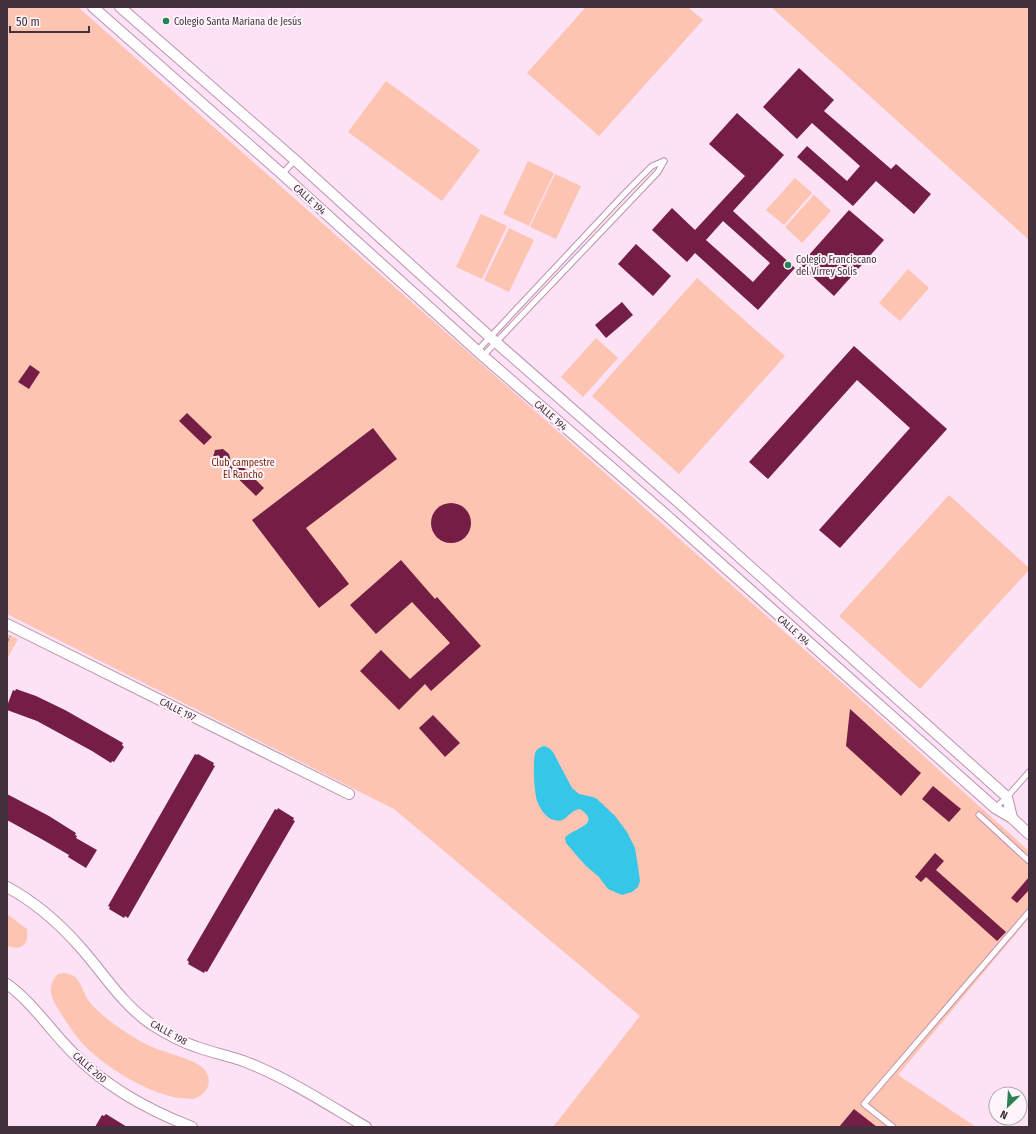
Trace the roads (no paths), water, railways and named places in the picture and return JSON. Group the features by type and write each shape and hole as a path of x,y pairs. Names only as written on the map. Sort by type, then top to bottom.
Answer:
{"street":[{"name":"CALLE 194","path":"93,7 282,174 480,353 664,513 995,808 1012,818 1029,834"},
{"name":"CALLE 194","path":"120,7 295,160 493,340 724,543 1007,797"},
{"name":"CALLE 197","path":"7,624 349,794"},
{"path":"1007,797 1012,818"},
{"name":"CALLE 198","path":"7,887 25,896 45,912 80,947 126,1003 150,1023 195,1047 246,1062 293,1083 366,1127"},
{"name":"CALLE 200","path":"7,984 33,1006 73,1053 95,1074 141,1104 164,1116 192,1127"}],"lane":[{"path":"282,174 295,160"},
{"path":"480,353 493,340 658,172 664,161 652,166 627,191 493,340"},
{"path":"995,808 1029,772"},
{"path":"979,814 1029,861"},
{"path":"893,1127 864,1104 1029,912"}],"water":[{"path":"544,746 553,752 572,788 579,794 597,799 615,816 627,832 635,848 640,881 638,887 632,892 622,895 608,889 599,877 585,865 566,843 565,838 568,835 587,823 588,819 586,814 580,809 576,810 565,819 558,821 544,813 535,793 534,761 536,750"}],"place":[{"name":"Colegio Santa Mariana de Jesús","path":"166,21"},
{"name":"Colegio Franciscano del Virrey Solis","path":"788,265"}],"park label":[{"name":"Club campestre El Rancho","path":"243,468"}]}
